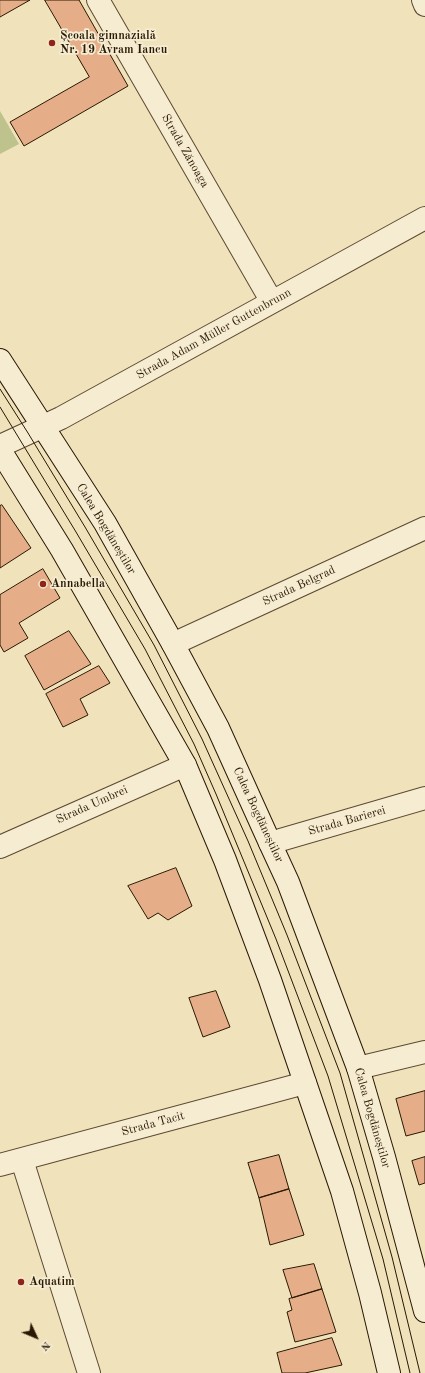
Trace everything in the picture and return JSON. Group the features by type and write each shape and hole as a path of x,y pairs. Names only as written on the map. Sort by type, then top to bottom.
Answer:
{"street":[{"name":"Strada Zănoaga","path":"98,0 272,302"},
{"path":"423,0 425,5"},
{"name":"Strada Adam Müller Guttenbrunn","path":"0,446 61,418 425,218"},
{"name":"Calea Bogdăneștilor","path":"0,360 105,523 173,644 218,728 288,882 358,1068 388,1172 425,1311"},
{"path":"0,450 66,556 185,765 242,904 270,980 342,1191 370,1293 389,1373"},
{"name":"Strada Belgrad","path":"173,644 425,528"},
{"name":"Strada Umbrei","path":"0,846 185,765"},
{"name":"Strada Barierei","path":"270,843 425,798"},
{"path":"358,1068 425,1052"},
{"name":"Strada Tacit","path":"0,1165 305,1083"},
{"path":"22,1160 89,1373"}],"green space":[{"path":"0,111 19,144 0,154"}],"building":[{"path":"0,0 30,0 0,17"},
{"path":"45,0 79,0 128,86 24,146 10,122 89,77"},
{"path":"2,505 31,548 0,568 0,506"},
{"path":"43,569 60,598 19,623 28,638 4,652 0,645 0,595"},
{"path":"69,631 91,664 44,690 25,656"},
{"path":"99,666 110,683 80,699 88,715 63,727 46,694"},
{"path":"176,868 192,906 168,920 158,913 148,919 128,886"},
{"path":"216,991 230,1027 203,1037 189,998"},
{"path":"425,1091 425,1131 406,1136 396,1099"},
{"path":"279,1155 289,1189 259,1198 248,1163"},
{"path":"425,1157 425,1183 419,1185 412,1161"},
{"path":"289,1189 304,1235 270,1245 259,1198"},
{"path":"314,1264 322,1289 292,1298 283,1270"},
{"path":"322,1289 336,1332 295,1342 287,1312 292,1310 289,1299"},
{"path":"332,1338 342,1365 305,1373 282,1373 277,1353"}],"tram line":[{"path":"0,389 85,527 154,645 202,739 248,841 287,935 340,1073 392,1257 420,1373"},
{"path":"0,407 145,649 194,744 216,794 276,939 328,1076 383,1259 410,1373"}],"place":[{"name":"Școala gimnazială Nr. 19 Avram Iancu","path":"52,43"},
{"name":"Annabella","path":"43,584"},
{"name":"Aquatim","path":"21,1282"}]}
